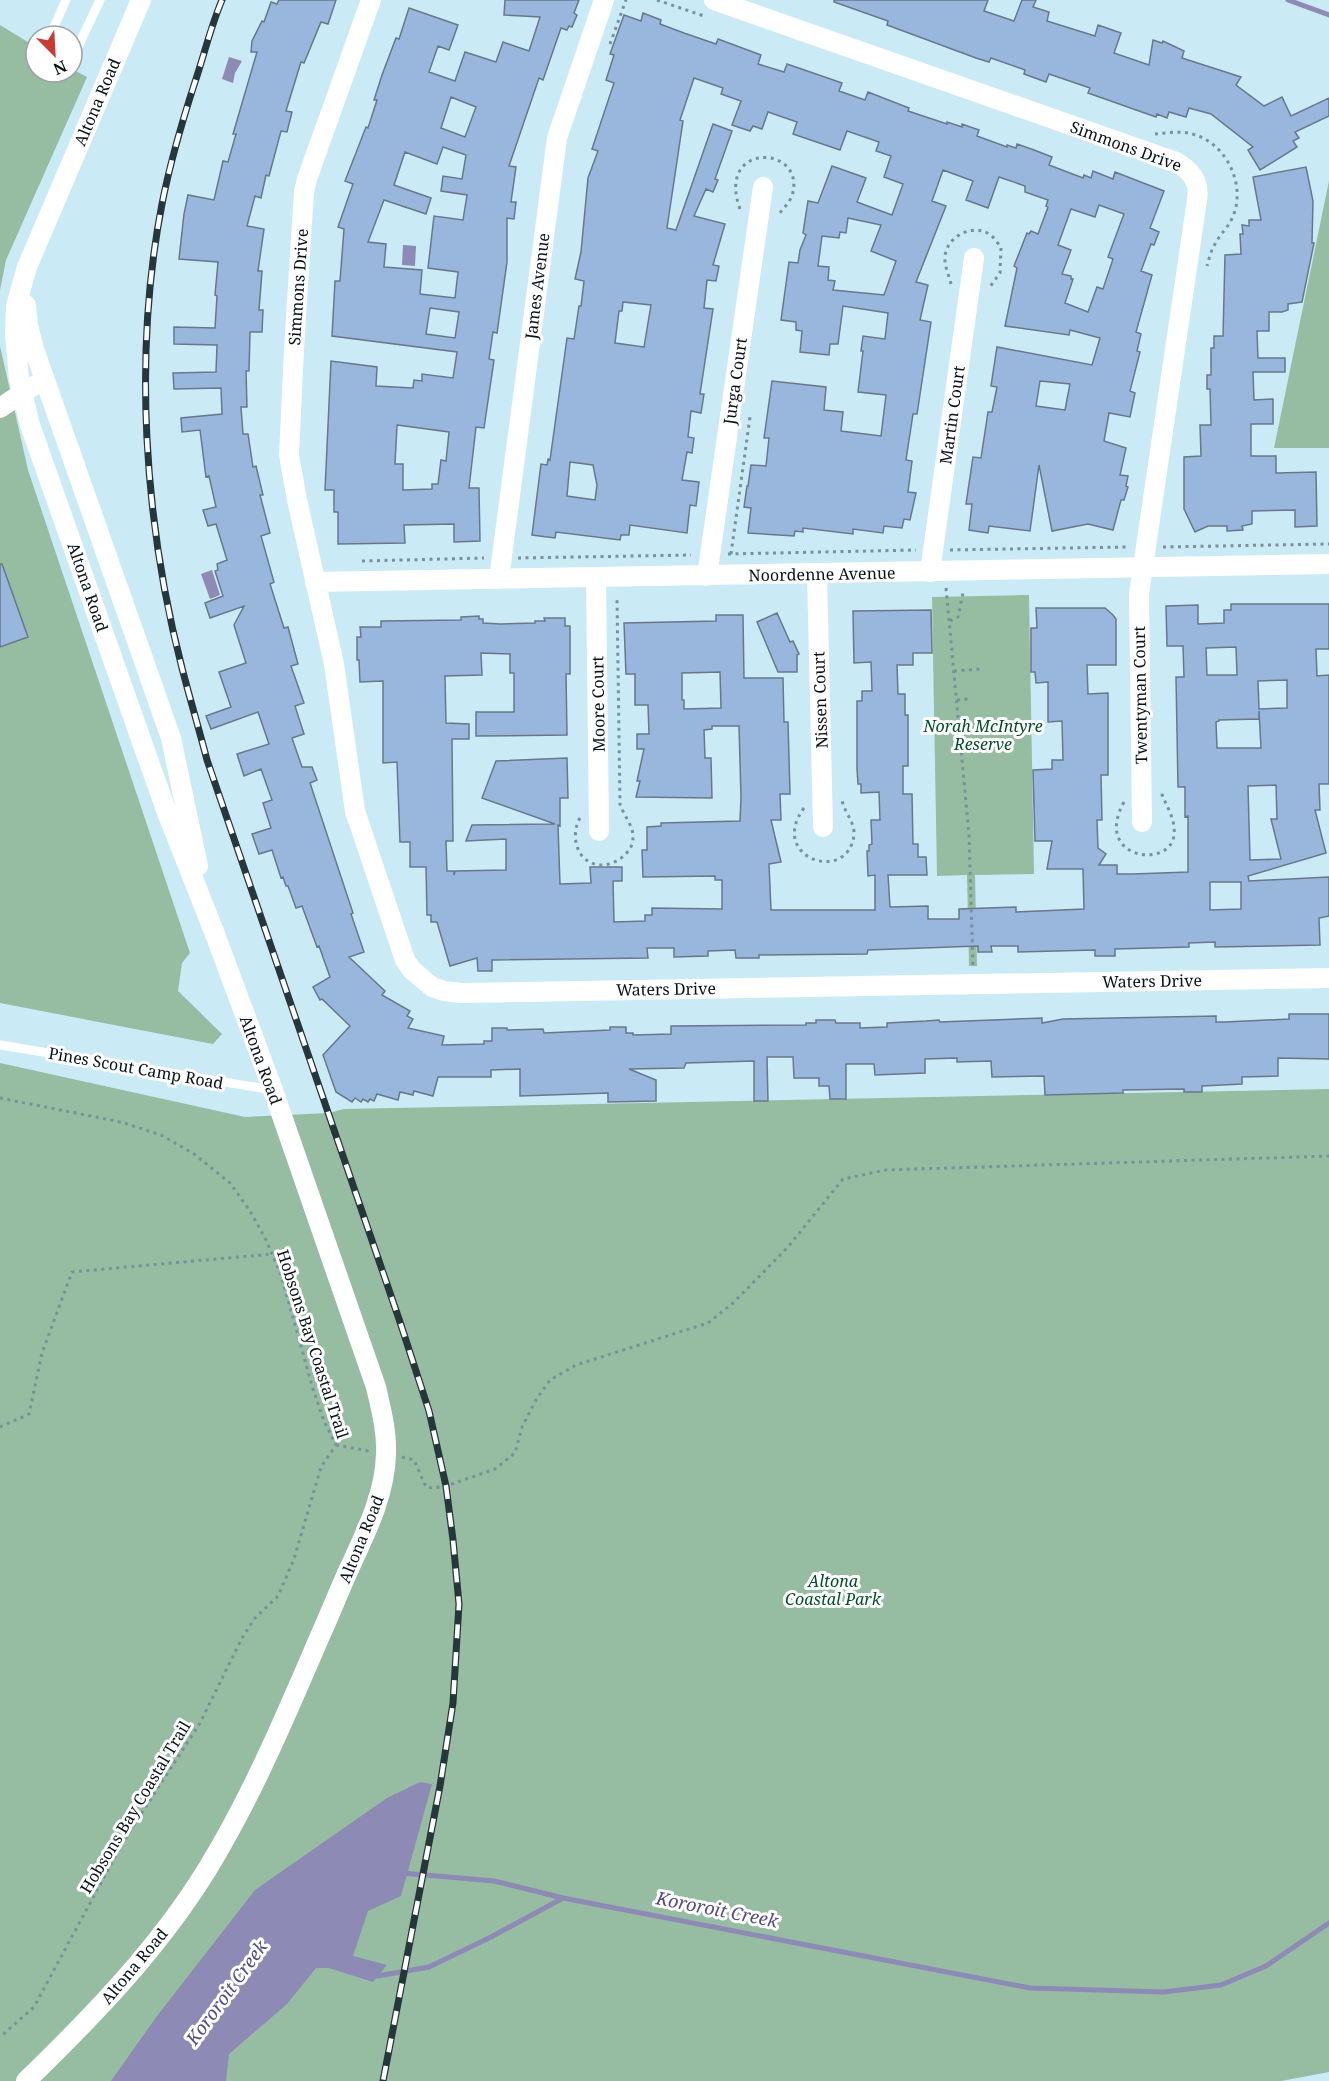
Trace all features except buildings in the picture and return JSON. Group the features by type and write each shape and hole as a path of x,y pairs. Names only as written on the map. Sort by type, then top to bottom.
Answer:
{"street":[{"name":"Altona Road","path":"26,2081 69,2040 113,1992 154,1943 207,1869 256,1780 364,1536 379,1498 386,1454 385,1432 376,1387 273,1090 166,810 36,442 22,393 15,342 16,306 25,273 141,0"},
{"name":"Simmons Drive","path":"315,582 289,455 302,213 307,178 371,0"},
{"name":"James Avenue","path":"499,579 557,138 604,0"},
{"name":"Simmons Drive","path":"711,9 1176,162 1187,168 1199,188 1143,568"},
{"name":"Jurga Court","path":"707,576 763,187"},
{"name":"Altona Road","path":"39,238 32,262 26,304 30,337 171,738 213,929"},
{"name":"Martin Court","path":"939,572 933,550 974,258"},
{"path":"0,408 44,380"},
{"name":"Noordenne Avenue","path":"315,582 1329,564"},
{"name":"Twentyman Court","path":"1142,822 1139,594 1143,568"},
{"name":"Nissen Court","path":"816,574 823,827"},
{"name":"Moore Court","path":"596,577 599,831"},
{"name":"Waters Drive","path":"315,582 334,664 352,795 360,832 405,960 412,970 432,987 461,993 1329,978"}],"lane":[{"path":"55,24 66,0"},
{"path":"84,33 99,0"},
{"name":"Pines Scout Camp Road","path":"0,1044 273,1090"}],"path":[{"path":"610,45 626,0"},
{"path":"657,0 711,9"},
{"path":"1151,134 1187,132 1217,146 1227,159 1234,176 1237,194 1234,215 1214,245 1207,266"},
{"path":"354,561 1329,544"},
{"path":"939,572 946,588 950,621 969,835 973,968 964,968"},
{"path":"950,621 958,617 963,593"},
{"path":"954,671 981,669"},
{"path":"957,700 968,699"},
{"name":"Hobsons Bay Coastal Trail","path":"0,1098 121,1122 161,1135 194,1154 230,1183 250,1211 281,1275 313,1389 324,1421 336,1445 321,1467 294,1559 278,1596 255,1617 242,1638 200,1723 123,1842 34,2007 0,2037"},
{"path":"336,1445 414,1460 426,1487 446,1486 495,1469 515,1453 522,1427 550,1380 576,1365 708,1323 733,1303 788,1247 843,1179 886,1170 1329,1156"},
{"path":"0,1427 29,1414 42,1353 72,1272 272,1254"}],"green space":[{"path":"0,25 24,40 24,84 84,84 6,260 0,290"},
{"path":"1329,181 1329,448 1274,448"},
{"path":"0,346 28,470 190,953 182,963 178,991 222,1034 213,1044 0,1003"},
{"name":"Norah McIntyre Reserve","path":"1029,595 1034,874 975,875 977,966 969,966 967,875 937,876 932,597"},
{"name":"Altona Coastal Park","path":"0,1063 245,1117 329,1113 344,1109 1329,1089 1329,2072 1281,2081 0,2081"}],"water":[{"path":"229,57 242,61 235,73 233,83 222,79"},
{"path":"403,245 416,246 415,266 402,265"},
{"path":"212,570 220,595 210,599 201,574"},
{"path":"420,1782 432,1784 401,1896 368,1911 353,1956 387,1965 373,1982 329,1968 316,1968 287,2004 229,2054 226,2081 111,2081 157,2016 255,1890 387,1798"}],"waterway":[{"path":"1288,0 1329,15"},
{"name":"Kororoit Creek","path":"402,1873 494,1881 563,1898 1030,1988 1164,1992 1221,1985 1266,1966 1329,1923"},
{"path":"372,1973 378,1976 429,1967 563,1898"}],"railway":[{"path":"222,0 185,112 162,204 153,261 148,319 147,437 151,496 159,554 182,668 207,760 429,1411 446,1486 459,1604 453,1703 440,1786 383,2081"}]}
